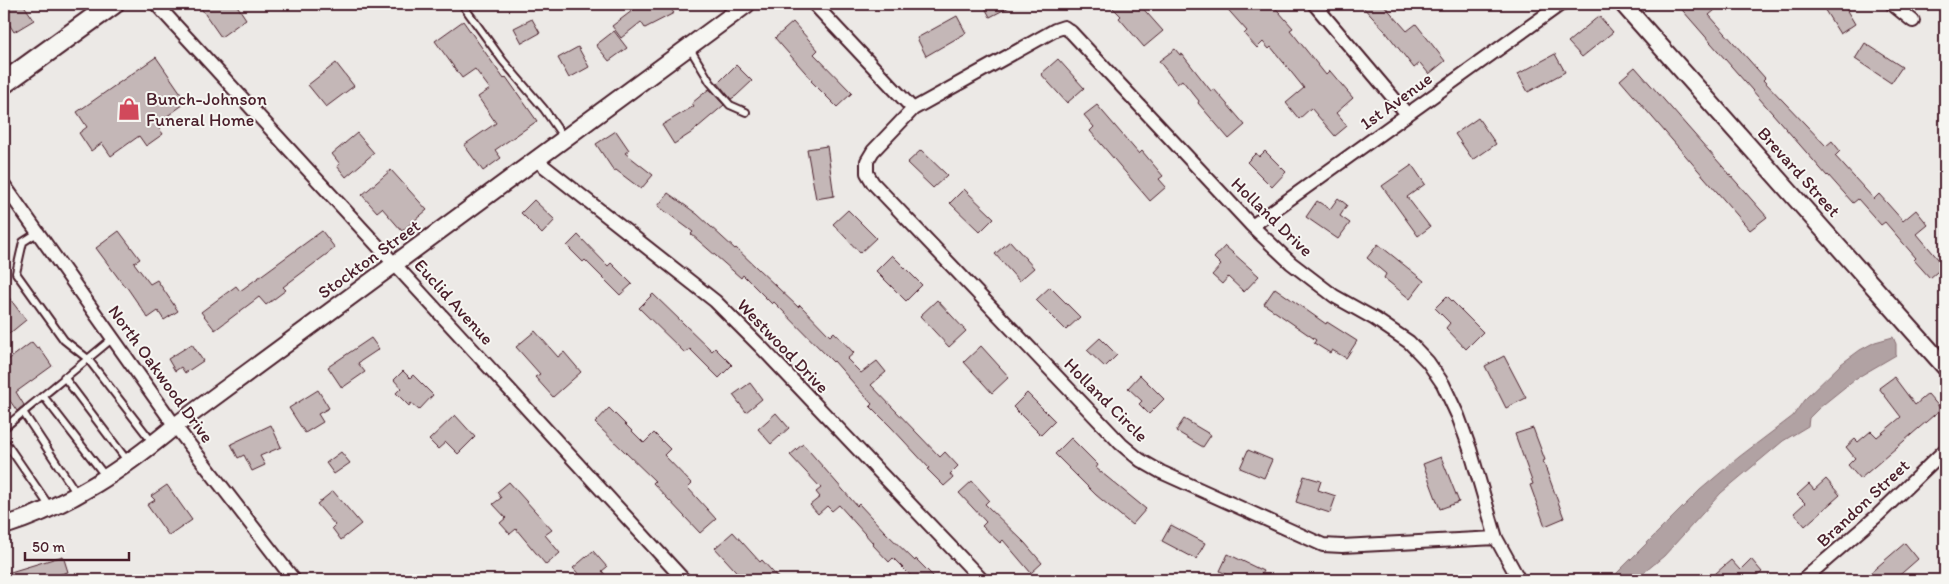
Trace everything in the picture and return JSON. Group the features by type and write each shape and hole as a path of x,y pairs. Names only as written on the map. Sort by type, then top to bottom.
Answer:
{"main road":[{"path":"4,83 113,4"}],"street":[{"name":"Euclid Avenue","path":"156,4 684,580"},
{"name":"Stockton Street","path":"4,526 25,519 78,495 129,464 175,426 747,4"},
{"path":"814,4 914,110"},
{"path":"1314,4 1407,114"},
{"name":"1st Avenue","path":"1252,226 1560,4"},
{"name":"Brevard Street","path":"1623,4 1945,367"},
{"path":"1892,4 1913,21"},
{"name":"Holland Drive","path":"914,110 1055,30 1064,27 1072,32 1252,226 1291,263 1334,296 1375,319 1409,342 1428,362 1443,384 1458,416 1470,449 1496,538 1519,580"},
{"name":"Holland Circle","path":"914,110 873,151 867,161 868,173 873,183 1108,429 1140,460 1162,472 1323,545 1342,546 1496,538"},
{"name":"Westwood Drive","path":"536,160 715,301 982,580"},
{"name":"North Oakwood Drive","path":"4,186 175,426 294,580"},
{"name":"Brandon Street","path":"1804,580 1878,515 1945,450"}],"lane":[{"path":"462,4 503,61 544,109 565,138"},
{"path":"689,47 710,82 730,105 746,112"},
{"path":"37,233 23,242 16,273 64,340 88,359 153,444"},
{"path":"4,428 44,397 64,377 113,338"},
{"path":"64,377 129,464"},
{"path":"44,397 106,478"},
{"path":"23,412 78,495"},
{"path":"4,440 50,508"}],"shaded area":[{"path":"1893,337 1896,344 1896,355 1855,379 1819,408 1809,418 1808,426 1783,441 1721,493 1664,556 1635,580 1610,580 1700,490 1739,457 1793,416 1804,400 1841,364 1875,342"}],"building":[{"path":"4,4 23,4 34,20 14,32 4,16"},
{"path":"198,4 236,4 246,19 221,37"},
{"path":"641,4 667,4 674,13 645,28 641,22 621,38 612,26"},
{"path":"983,4 1015,4 990,17"},
{"path":"1109,4 1139,4 1163,31 1144,47 1119,18 1121,16"},
{"path":"1223,4 1272,4 1293,28 1290,30 1326,75 1330,71 1353,98 1336,113 1347,126 1335,136 1311,108 1299,119 1286,103 1304,88 1271,47 1269,49 1263,42 1257,48 1244,34 1247,31"},
{"path":"1360,4 1383,4 1407,31 1416,24 1445,61 1429,74 1420,63 1414,68 1385,31"},
{"path":"1677,4 1709,4 1715,10 1709,15 1765,78 1763,80 1826,146 1832,141 1840,151 1835,156 1874,199 1879,194 1903,221 1916,210 1928,225 1917,234 1944,266 1930,278 1914,260 1916,258 1885,222 1881,225 1858,199 1853,203 1827,176"},
{"path":"1821,4 1843,4 1855,24 1840,34"},
{"path":"957,16 966,33 926,56 917,38"},
{"path":"1599,16 1613,32 1582,57 1568,42"},
{"path":"532,19 540,33 522,43 514,28"},
{"path":"463,21 504,79 506,77 537,121 495,150 501,158 483,171 464,145 496,123 478,97 490,89 475,69 462,78 435,41"},
{"path":"793,22 818,50 814,54 852,93 837,107 811,81 775,38"},
{"path":"614,31 627,48 609,61 596,45"},
{"path":"1865,43 1902,67 1891,83 1855,59"},
{"path":"578,47 589,67 569,78 558,58"},
{"path":"1175,49 1180,55 1182,54 1211,91 1214,89 1245,125 1229,139 1198,103 1199,101 1182,80 1177,84 1159,61"},
{"path":"1555,54 1565,72 1528,92 1518,74"},
{"path":"156,57 187,102 156,124 163,134 146,146 139,136 111,156 102,143 91,151 79,133 87,127 77,112"},
{"path":"1058,59 1084,88 1067,103 1041,74"},
{"path":"336,63 354,86 326,107 308,85"},
{"path":"736,65 752,81 731,99 718,83"},
{"path":"1635,67 1767,217 1750,230 1620,80"},
{"path":"709,89 724,105 691,133 674,144 662,125 694,106 692,103"},
{"path":"1097,105 1139,154 1142,151 1163,176 1159,179 1166,187 1150,201 1090,131 1094,127 1084,115"},
{"path":"1478,118 1496,144 1473,160 1455,134"},
{"path":"616,131 629,150 625,153 653,175 641,189 616,170 614,171 596,144"},
{"path":"357,133 374,153 346,177 337,166 340,164 332,154"},
{"path":"827,146 834,196 816,199 807,149"},
{"path":"921,150 947,175 933,188 907,163"},
{"path":"1265,151 1286,172 1272,187 1247,162 1256,153 1259,157"},
{"path":"1412,165 1425,184 1407,197 1430,227 1418,236 1382,186"},
{"path":"391,170 427,210 402,231 382,208 377,212 362,195"},
{"path":"964,189 994,218 980,232 950,203"},
{"path":"668,193 697,214 736,248 798,307 800,305 830,336 834,332 854,353 847,359 861,373 877,361 886,372 871,385 940,457 945,452 958,466 950,474 953,478 944,486 870,406 872,404 834,361 774,302 772,304 743,275 741,278 691,234 693,232 658,206"},
{"path":"1338,198 1347,205 1340,216 1350,223 1338,239 1306,217 1317,201 1330,209"},
{"path":"534,200 555,220 542,234 521,213"},
{"path":"848,210 876,238 860,253 833,224"},
{"path":"119,231 140,259 134,263 150,284 157,280 178,311 164,320 158,311 148,318 96,248"},
{"path":"322,231 335,248 283,287 286,290 266,305 259,297 215,330 201,312 236,286 240,291"},
{"path":"578,235 608,266 611,263 632,284 620,295 585,260 583,262 567,246"},
{"path":"1010,241 1034,268 1019,281 995,254"},
{"path":"1378,244 1424,281 1410,299 1384,278 1386,274 1367,258"},
{"path":"1225,246 1259,276 1244,292 1228,277 1222,284 1212,275 1221,265 1214,258"},
{"path":"892,255 922,285 906,301 876,271"},
{"path":"1050,287 1080,317 1066,330 1036,300"},
{"path":"1275,288 1326,324 1327,322 1357,341 1346,358 1332,350 1330,353 1314,343 1316,340 1264,304"},
{"path":"4,291 26,320 4,338"},
{"path":"653,294 712,351 715,348 732,365 719,378 690,349 685,353 639,308"},
{"path":"1447,296 1483,332 1466,349 1446,328 1450,323 1435,308"},
{"path":"937,300 966,331 949,347 920,316"},
{"path":"535,331 558,357 564,352 581,372 553,397 535,377 540,374 516,347"},
{"path":"371,338 379,349 358,363 365,372 342,388 328,367"},
{"path":"1100,338 1117,355 1105,367 1087,350"},
{"path":"32,342 37,348 39,347 52,366 16,392 24,405 17,411 8,398 4,401 4,363"},
{"path":"192,344 203,361 185,373 181,367 175,371 168,359"},
{"path":"981,346 1009,377 992,393 964,362"},
{"path":"1504,356 1526,398 1506,408 1485,366"},
{"path":"403,371 410,378 413,375 433,395 419,410 411,403 409,406 396,393 401,388 394,380"},
{"path":"1140,375 1164,399 1149,414 1139,404 1142,401 1128,388"},
{"path":"1894,377 1915,405 1928,394 1941,409 1860,479 1848,465 1855,458 1846,447 1855,439 1858,442 1871,431 1877,437 1901,417 1879,388"},
{"path":"750,383 762,399 746,412 733,395"},
{"path":"318,390 329,408 318,414 323,422 305,433 289,408"},
{"path":"1027,393 1055,421 1041,435 1013,407"},
{"path":"609,408 644,443 654,433 670,449 664,455 692,484 688,488 716,519 700,533 653,483 655,481 595,423"},
{"path":"776,413 789,428 771,444 758,429"},
{"path":"455,415 475,437 458,454 446,442 438,449 429,440"},
{"path":"1184,419 1211,435 1203,447 1176,431"},
{"path":"271,425 281,447 260,456 265,465 252,471 244,455 238,458 231,444"},
{"path":"1533,428 1564,518 1545,526 1530,485 1533,484 1515,434"},
{"path":"1071,438 1098,465 1096,468 1146,509 1132,525 1096,495 1055,454"},
{"path":"803,444 857,506 859,504 885,532 937,580 915,580 893,558 889,562 839,505 832,511 827,506 818,514 810,505 820,497 816,492 821,488 790,455"},
{"path":"1248,450 1272,460 1264,478 1240,468"},
{"path":"341,452 350,463 334,474 326,463"},
{"path":"1441,457 1459,502 1440,509 1423,464"},
{"path":"1304,476 1321,481 1318,490 1336,496 1330,513 1296,502"},
{"path":"1826,479 1840,495 1805,526 1794,513 1805,503 1797,495 1809,484 1814,490"},
{"path":"972,481 989,500 985,504 1025,543 1042,563 1031,573 1003,540 1000,543 982,526 986,522 959,493"},
{"path":"509,482 552,530 545,535 560,553 546,565 516,529 510,534 500,523 506,518 493,504 501,498 497,492"},
{"path":"167,485 192,520 169,536 147,505 155,500 151,496"},
{"path":"333,491 361,524 341,540 332,528 335,525 317,504"},
{"path":"1171,525 1205,543 1196,559 1162,541"},
{"path":"733,532 760,562 762,560 780,580 744,580 715,548"},
{"path":"1905,543 1918,559 1894,580 1862,580"},
{"path":"593,551 607,567 602,571 610,580 584,580 573,568"},
{"path":"1228,554 1263,571 1258,580 1228,580 1230,576 1220,571"},
{"path":"63,556 68,572 39,580 4,580 4,574"},
{"path":"1751,559 1762,572 1753,580 1708,580 1731,560 1740,570"}],"place":[{"name":"Bunch-Johnson Funeral Home","path":"129,109"}]}
